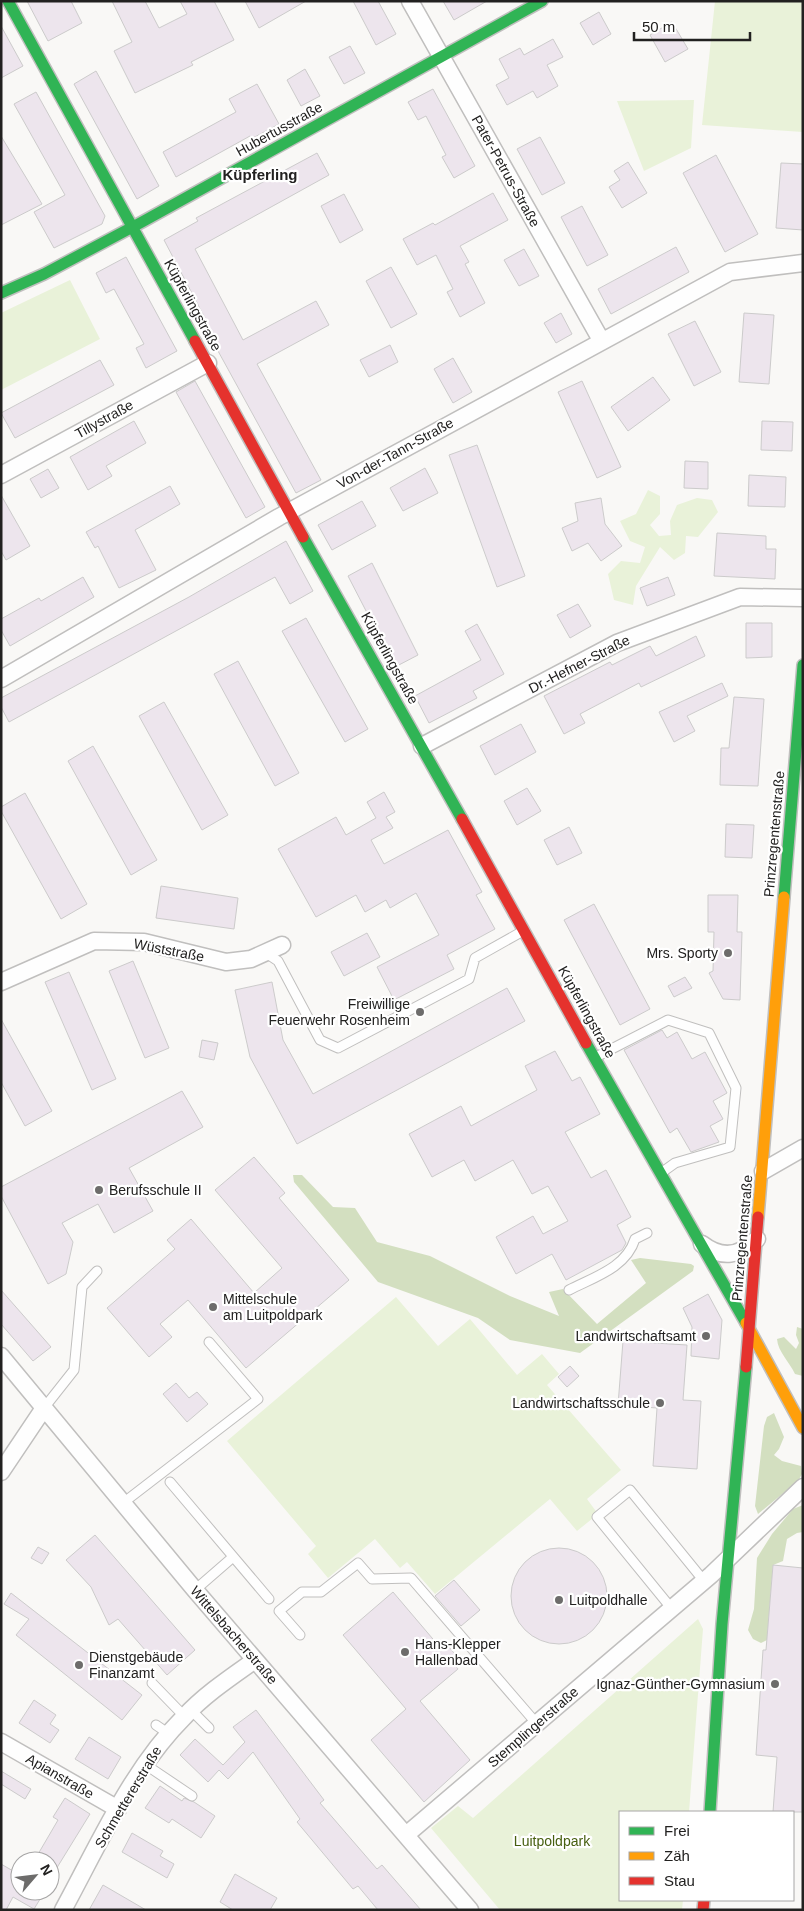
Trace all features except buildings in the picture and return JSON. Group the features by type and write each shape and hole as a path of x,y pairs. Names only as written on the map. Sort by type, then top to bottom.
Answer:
{"main road":[{"name":"Küpferlingstraße","path":"8,1 289,512 422,746 595,1058 702,1244 803,1428"},
{"name":"Hubertusstraße","path":"1,293 44,274 133,226 542,1"},
{"name":"Prinzregentenstraße","path":"710,1811 728,1559 763,1170 803,665"}],"street":[{"name":"Pater-Petrus-Straße","path":"410,1 601,340"},
{"name":"Von-der-Tann-Straße","path":"1,679 289,512 601,340 730,272 803,264"},
{"name":"Tillystraße","path":"1,475 208,363"},
{"name":"Dr.-Hefner-Straße","path":"422,746 617,643 740,597 803,598"},
{"path":"786,870 803,864"},
{"name":"Wüststraße","path":"1,982 94,941 144,942 226,962 251,959 282,944"},
{"path":"763,1170 803,1148"},
{"path":"702,1244 708,1249 725,1255 745,1250 757,1239"},
{"name":"Wittelsbacherstraße","path":"1,1356 195,1590 470,1910"},
{"path":"1,1472 44,1408"},
{"name":"Stemplingerstraße","path":"406,1835 704,1581 803,1487"},
{"name":"Schmettererstraße","path":"63,1910 118,1809 146,1765 163,1730 188,1713 255,1660"},
{"name":"Apianstraße","path":"1,1742 118,1809"}],"lane":[{"path":"266,953 278,961 320,1040 338,1048 469,980 475,958 524,931"},
{"path":"595,1058 668,1020 709,1033 736,1088 730,1148 675,1164 661,1173"},
{"path":"570,1290 618,1265 631,1252 635,1239 647,1233"},
{"path":"44,1408 74,1370 82,1287 97,1271"},
{"path":"123,1503 258,1399 208,1342"},
{"path":"170,1482 269,1600"},
{"path":"672,1609 597,1517 630,1490 704,1581"},
{"path":"195,1590 233,1557"},
{"path":"300,1635 279,1611 302,1592 321,1592 358,1563 372,1579 411,1578 537,1724"},
{"path":"152,1683 209,1728"},
{"path":"146,1765 192,1796"}],"green space":[{"path":"715,1 803,1 803,132 702,125"},
{"path":"694,100 691,148 644,171 617,101"},
{"path":"70,280 100,339 1,390 1,313"},
{"path":"648,490 660,496 660,514 650,525 659,536 671,535 670,521 677,505 697,498 712,500 718,512 698,537 686,536 685,553 674,560 660,547 636,586 633,605 614,600 608,574 621,561 640,563 645,547 630,541 620,521 636,514"},
{"path":"293,1175 302,1175 333,1207 355,1208 377,1242 430,1256 510,1296 559,1316 549,1292 563,1289 597,1324 646,1283 631,1260 640,1258 691,1264 694,1266 693,1271 580,1353 510,1340 478,1318 378,1282 294,1182"},
{"path":"396,1297 438,1346 470,1319 517,1375 542,1354 559,1374 547,1385 621,1470 587,1499 598,1514 577,1531 550,1499 435,1594 407,1562 400,1568 375,1539 328,1578 308,1554 316,1546 227,1441"},
{"path":"797,1327 803,1329 803,1376 795,1374 777,1339 784,1337 796,1349 799,1343 796,1335"},
{"path":"774,1413 784,1437 774,1455 782,1461 801,1466 802,1474 798,1481 758,1514 755,1506 764,1426 767,1417"},
{"path":"803,1505 803,1532 787,1539 783,1561 773,1565 767,1640 761,1643 753,1639 748,1630 754,1609 757,1558 772,1534 793,1509"},
{"name":"Luitpoldpark","path":"698,1619 703,1629 689,1811 619,1811 619,1901 683,1901 682,1910 500,1910 431,1828 458,1806 473,1818"}],"traffic: fast":[{"path":"8,1 195,341"},
{"path":"1,293 44,274 142,222 542,1"},
{"path":"303,537 462,819"},
{"path":"784,897 803,665"},
{"path":"586,1043 746,1323"},
{"path":"710,1811 722,1624 746,1367"}],"traffic: slow":[{"path":"758,1217 784,897"},
{"path":"746,1323 803,1428"}],"traffic: jam":[{"path":"195,341 303,537"},
{"path":"462,819 586,1043"},
{"path":"746,1367 758,1217"},
{"path":"703,1910 704,1901"}],"place":[{"name":"Mrs. Sporty","path":"728,953"},
{"name":"Freiwillige Feuerwehr Rosenheim","path":"420,1012"},
{"name":"Berufsschule II","path":"99,1190"},
{"name":"Mittelschule am Luitpoldpark","path":"213,1307"},
{"name":"Landwirtschaftsamt","path":"706,1336"},
{"name":"Landwirtschaftsschule","path":"660,1403"},
{"name":"Luitpoldhalle","path":"559,1600"},
{"name":"Hans-Klepper Hallenbad","path":"405,1652"},
{"name":"Dienstgebäude Finanzamt","path":"79,1665"},
{"name":"Ignaz-Günther-Gymnasium","path":"775,1684"}],"district":[{"name":"Küpferling","path":"260,174"}]}
